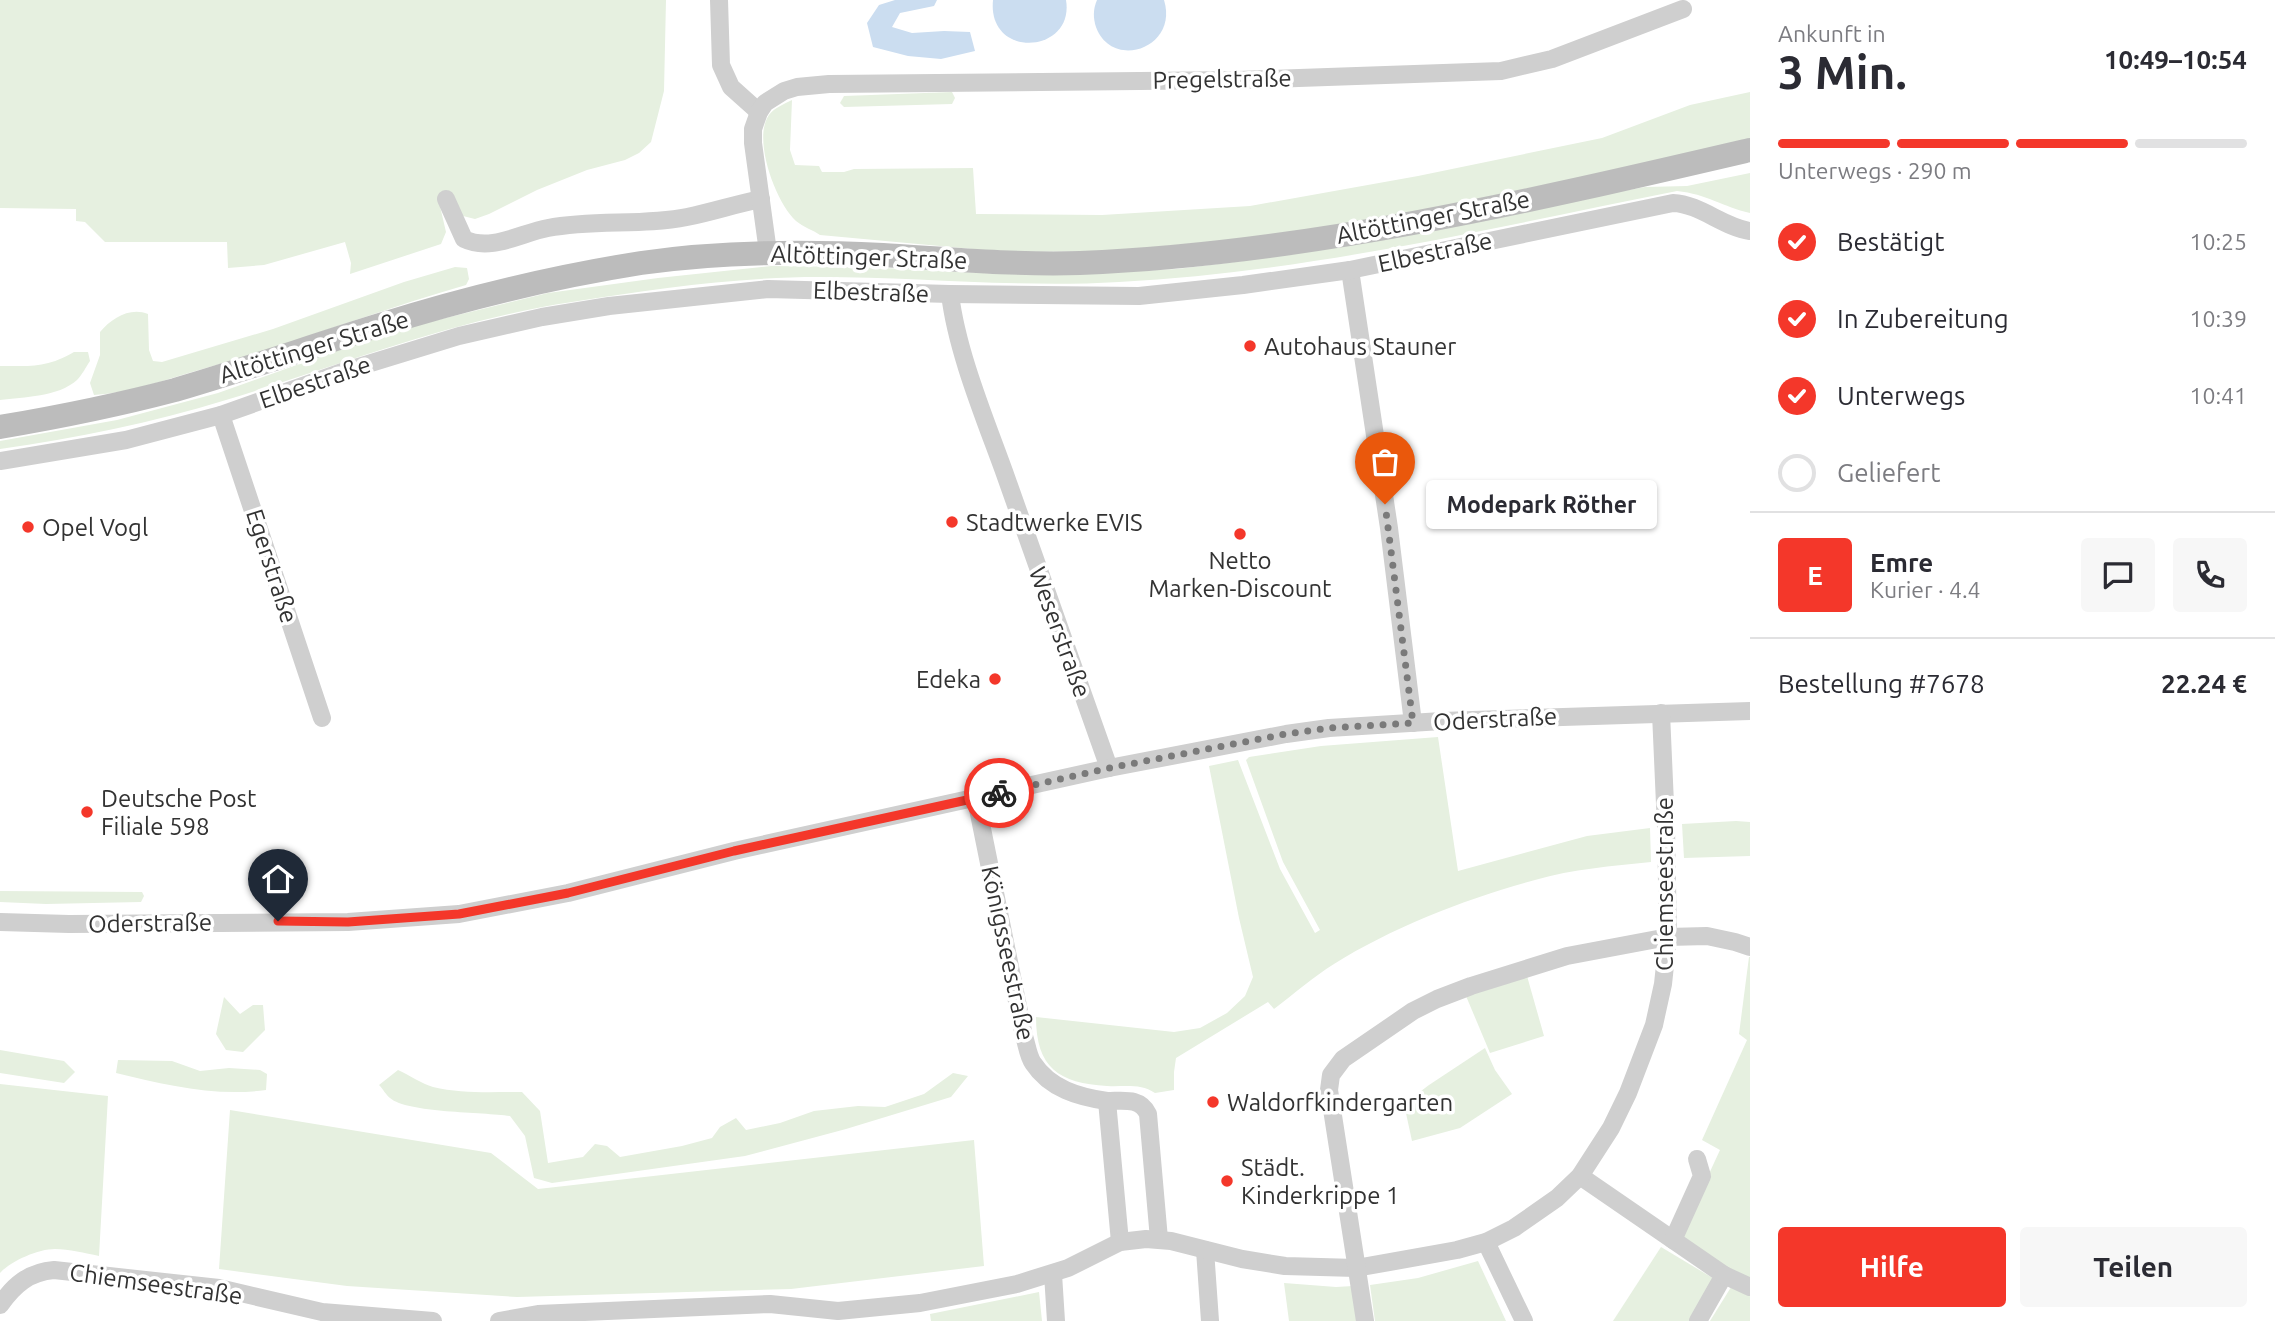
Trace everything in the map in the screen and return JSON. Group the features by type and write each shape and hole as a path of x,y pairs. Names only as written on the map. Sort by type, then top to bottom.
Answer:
{"main road":[{"name":"Altöttinger Straße","path":"0,427 171,391 383,324 532,284 645,262 768,252 881,255 977,262 1077,263 1185,256 1265,247 1479,210 1750,150"}],"street":[{"path":"719,0 720,65 731,87 759,112 753,136 768,252"},
{"name":"Pregelstraße","path":"759,112 765,103 784,91 829,84 1238,80 1502,71 1552,59 1683,9"},
{"path":"446,199 464,239 473,244 482,244 548,228 687,217 761,199"},
{"name":"Elbestraße","path":"0,461 126,440 221,415 345,371 459,336 582,310 768,289 1139,296 1350,270 1673,203 1686,205 1730,226 1750,231"},
{"path":"1350,270 1389,528 1413,723"},
{"name":"Weserstraße","path":"950,294 961,346 1109,768"},
{"name":"Egerstraße","path":"221,415 322,718"},
{"name":"Oderstraße","path":"0,922 348,922 459,914 568,893 734,851 1109,768 1286,734 1329,728 1413,723 1750,712"},
{"name":"Chiemseestraße","path":"499,1321 538,1314 770,1304 838,1311 920,1303 1017,1284 1053,1274 1120,1242 1146,1239 1159,1239 1242,1259 1285,1266 1356,1268 1429,1256 1486,1242 1535,1215 1580,1176 1623,1104 1654,1025 1663,984 1668,937 1661,713"},
{"name":"Königsseestraße","path":"975,799 1024,1037 1032,1062 1054,1084 1069,1093 1107,1101 1134,1101 1144,1106 1148,1114 1159,1239"},
{"path":"1365,1321 1329,1090 1331,1075 1336,1065 1413,1011 1437,999 1531,966 1567,956 1668,937 1707,936 1750,947"},
{"path":"1107,1101 1120,1242"},
{"path":"1673,1240 1702,1176 1697,1159"},
{"path":"1580,1176 1724,1275 1750,1287"},
{"path":"1486,1242 1524,1321"},
{"path":"1205,1250 1210,1321"},
{"name":"Chiemseestraße","path":"3,1292 27,1278 54,1270 219,1288 322,1312 433,1321"},
{"path":"1053,1274 1056,1321"},
{"path":"1698,1321 1724,1275"}],"green space":[{"path":"0,0 666,0 664,91 651,142 639,153 537,190 475,219 463,216 439,202 446,232 441,244 350,274 351,263 345,242 264,265 228,268 227,242 105,242 85,222 76,221 76,209 0,208"},
{"path":"952,92 955,98 952,104 844,107 840,103 844,96"},
{"path":"1750,92 1750,140 1314,232 1112,251 1005,252 820,235 796,221 788,212 774,186 763,139 764,126 769,115 792,100 790,150 795,165 819,166 822,172 854,169 973,168 976,214 1102,215 1250,206 1418,176 1602,138 1690,105"},
{"path":"1750,173 1750,213 1677,191 1400,247 1190,277 1082,284 856,277 757,279 572,302 483,320 440,332 170,416 85,435 0,449 0,441 117,420 218,393 358,343 421,324 548,293 771,266 864,267 1003,274 1177,269 1243,261 1645,187 1687,186"},
{"path":"455,267 467,268 469,279 466,285 160,382 94,395 90,383 100,355 100,332 122,315 135,312 148,314 149,350 153,361 162,362 273,329 404,282"},
{"path":"74,352 88,352 90,361 79,378 69,386 40,395 0,400 0,366 47,363"},
{"path":"1438,737 1458,871 1587,836 1650,828 1651,862 1549,876 1458,905 1406,926 1326,969 1274,1009 1268,1002 1176,1058 1174,1090 1155,1093 1138,1087 1090,1084 1063,1076 1054,1070 1040,1049 1036,1017 1174,1032 1200,1028 1227,1013 1245,996 1253,977 1209,766 1238,760 1280,869 1315,933 1320,930 1283,862 1246,760 1249,757 1321,746"},
{"path":"1750,822 1750,856 1684,858 1682,824"},
{"path":"0,891 142,892 144,896 141,902 46,904 0,902"},
{"path":"1749,957 1750,1283 1684,1240 1683,1230 1720,1150 1702,1140 1747,1040 1739,1034"},
{"path":"1527,976 1544,1036 1490,1053 1466,996"},
{"path":"224,997 240,1014 253,1005 263,1005 265,1030 243,1052 226,1050 216,1034"},
{"path":"1485,1048 1495,1070 1512,1094 1460,1128 1412,1141 1404,1104"},
{"path":"0,1050 64,1061 75,1072 64,1083 0,1073"},
{"path":"118,1060 172,1061 200,1071 229,1068 260,1070 267,1074 266,1090 209,1091 153,1082 116,1073"},
{"path":"398,1070 429,1086 455,1091 522,1092 540,1111 548,1163 583,1157 595,1144 607,1146 620,1157 682,1146 712,1138 720,1127 736,1118 746,1130 780,1123 814,1111 858,1106 885,1107 924,1094 953,1073 968,1076 951,1097 745,1156 552,1183 534,1178 525,1136 510,1116 428,1109 399,1103 389,1097 379,1085"},
{"path":"0,1084 108,1096 99,1256 66,1250 48,1250 18,1260 0,1273"},
{"path":"230,1110 491,1153 538,1189 974,1140 984,1266 791,1289 517,1297 347,1286 219,1269"},
{"path":"1661,1247 1716,1280 1689,1321 1613,1321"},
{"path":"1478,1261 1506,1321 1375,1321 1370,1285 1418,1278"},
{"path":"1284,1283 1353,1286 1358,1321 1289,1321"},
{"path":"1733,1284 1750,1292 1750,1321 1710,1321"},
{"path":"1039,1292 1042,1321 931,1321 930,1314"}],"water":[{"path":"895,0 937,0 934,6 900,13 892,27 912,33 970,32 975,51 941,59 908,56 873,47 867,23 879,5"},
{"path":"993,0 1066,0 1065,18 1058,31 1045,40 1031,43 1016,41 1003,33 995,19"},
{"path":"1097,0 1164,0 1166,17 1162,31 1142,48 1115,48 1104,40 1096,27 1094,14"}],"way so far":[{"path":"999,793 1191,751 1286,734 1329,728 1413,723 1385,504"}],"place":[{"name":"Autohaus Stauner","path":"1250,346"},
{"name":"Modepark Röther","path":"1385,504"},
{"name":"Stadtwerke EVIS","path":"952,522"},
{"name":"Opel Vogl","path":"28,527"},
{"name":"Netto Marken-Discount","path":"1240,534"},
{"name":"Edeka","path":"995,679"},
{"name":"Deutsche Post Filiale 598","path":"87,812"},
{"name":"Waldorfkindergarten","path":"1213,1102"},
{"name":"Städt. Kinderkrippe 1","path":"1227,1181"}],"route":[{"path":"278,921 348,922 459,914 568,893 734,851 999,793"}]}
